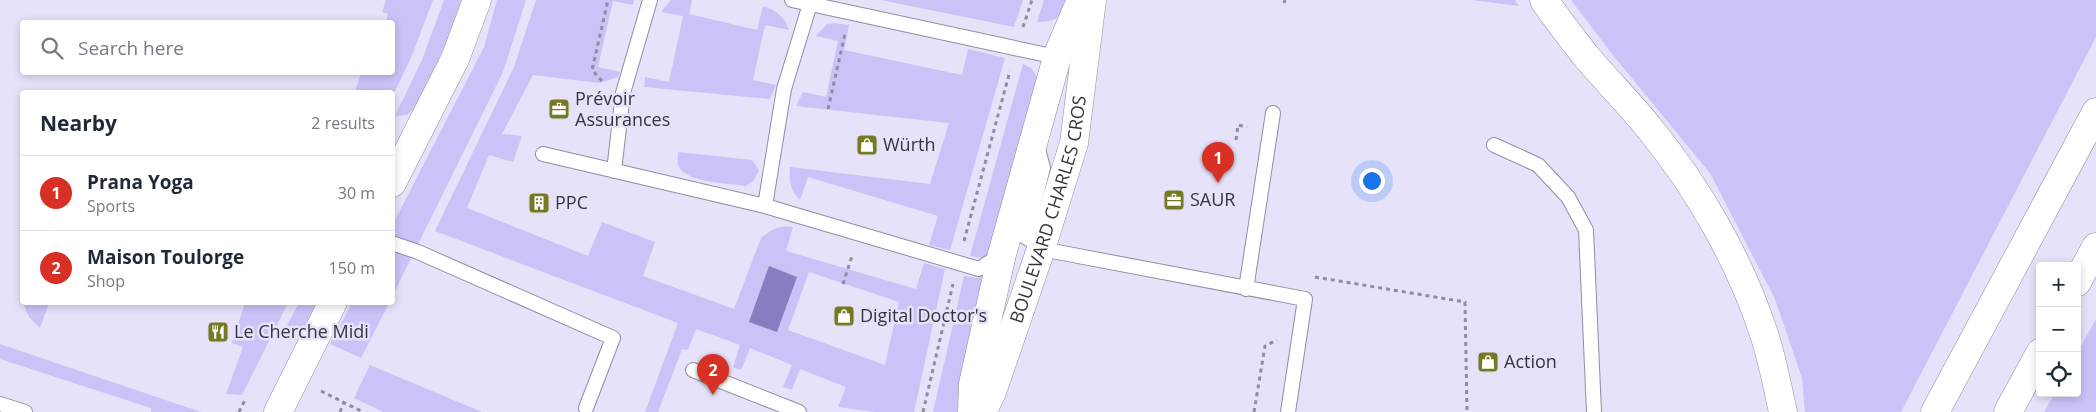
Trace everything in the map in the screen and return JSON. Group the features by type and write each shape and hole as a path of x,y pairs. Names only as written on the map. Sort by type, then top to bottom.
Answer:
{"main road":[{"path":"395,177 456,60 477,0"},
{"name":"BOULEVARD CHARLES CROS","path":"972,412 972,384 1002,254 1058,54 1081,0"},
{"name":"BOULEVARD CHARLES CROS","path":"982,412 992,392 1042,246 1074,143 1092,0"},
{"path":"1544,0 1585,55 1651,129 1681,170 1706,210 1730,252 1756,313 1773,367 1783,412"},
{"path":"1935,412 2096,112"},
{"path":"2081,275 2096,247"},
{"path":"278,412 332,305"},
{"path":"2008,412 2036,360"}],"lane":[{"path":"614,171 623,93 650,0"},
{"path":"792,0 1047,55 1058,54"},
{"path":"765,206 784,89 810,4"},
{"path":"1246,289 1273,114"},
{"path":"1035,136 1043,168 1025,237 1052,251 1305,299 1288,412"},
{"path":"1494,144 1538,165 1568,196 1586,230 1594,412"},
{"path":"543,154 765,206 979,268 1002,254"},
{"path":"395,244 418,252 613,338 586,408"},
{"path":"693,370 799,412"},
{"path":"0,404 25,412"}],"path":[{"path":"1025,20 1032,0"},
{"path":"828,109 849,12"},
{"path":"963,244 1010,69"},
{"path":"1236,140 1238,125 1251,127"},
{"path":"843,284 858,234"},
{"path":"1310,276 1465,302 1467,412"},
{"path":"923,412 953,282"},
{"path":"1254,412 1265,346 1279,339 1288,297"},
{"path":"318,390 363,412"},
{"path":"239,412 246,398"},
{"path":"340,412 344,402"}],"shaded area":[{"path":"386,0 433,0 411,58 395,91 356,90 360,75 395,75 395,20 386,20 388,14 382,12"},
{"path":"444,0 461,0 450,34 417,106 407,115 395,116 422,60"},
{"path":"497,0 526,0 503,72 395,291 395,220 484,47"},
{"path":"536,0 634,0 633,5 613,1 598,67 620,72 618,77 599,83 533,75 502,134 522,136 513,162 489,155 467,208 588,256 602,222 655,242 643,276 734,309 761,238 780,227 793,227 786,251 916,289 924,263 945,269 914,412 874,412 838,407 846,387 800,369 792,390 783,387 792,365 750,348 741,370 733,367 740,345 696,329 688,350 682,349 658,412 645,412 678,323 435,231 514,67","holes":["809,272 899,302 885,365 788,330"]},
{"path":"671,0 692,0 689,14 757,30 763,6 772,10 785,21 789,30 765,25 753,80 776,85 770,99 644,87 645,77 669,82 683,16 661,12"},
{"path":"881,0 1023,0 1014,27"},
{"path":"1044,0 1067,0 1062,16 1050,21 1037,22"},
{"path":"1472,0 1515,0 1519,6"},
{"path":"1571,0 2096,0 2096,37 1901,412 1805,412 1802,378 1775,299 1710,173 1612,54"},
{"path":"827,24 849,25 844,50 962,75 968,49 1005,58 950,250 929,245 938,216 808,177 800,200 794,193 790,181 790,167 930,184 949,123 796,106 803,92 826,97 838,41 816,36"},
{"path":"1023,64 1031,68 1041,83 996,248 983,258 970,256"},
{"path":"678,152 752,160 759,170 754,180 746,186 697,179 681,170 678,164"},
{"path":"769,266 797,277 777,332 749,322"},
{"path":"964,276 977,278 988,276 957,412 933,412"},
{"path":"23,305 48,305 40,328 29,317"},
{"path":"244,305 287,305 242,395 226,394 243,347 232,343"},
{"path":"298,305 315,305 301,333 287,325"},
{"path":"351,305 388,305 361,358 330,344"},
{"path":"2096,319 2096,412 2044,412 2053,397 2081,397 2081,346"},
{"path":"0,344 201,412 151,412 151,408 0,359"},
{"path":"370,365 482,412 383,412 354,398"}],"place":[{"name":"Prévoir Assurances","path":"559,109"},
{"name":"Würth","path":"867,145"},
{"name":"Prana Yoga","path":"1218,183"},
{"name":"SAUR","path":"1174,200"},
{"name":"PPC","path":"539,203"},
{"name":"Digital Doctor's","path":"844,316"},
{"name":"Le Cherche Midi","path":"218,332"},
{"name":"Action","path":"1488,362"},
{"name":"Maison Toulorge","path":"713,395"}]}
